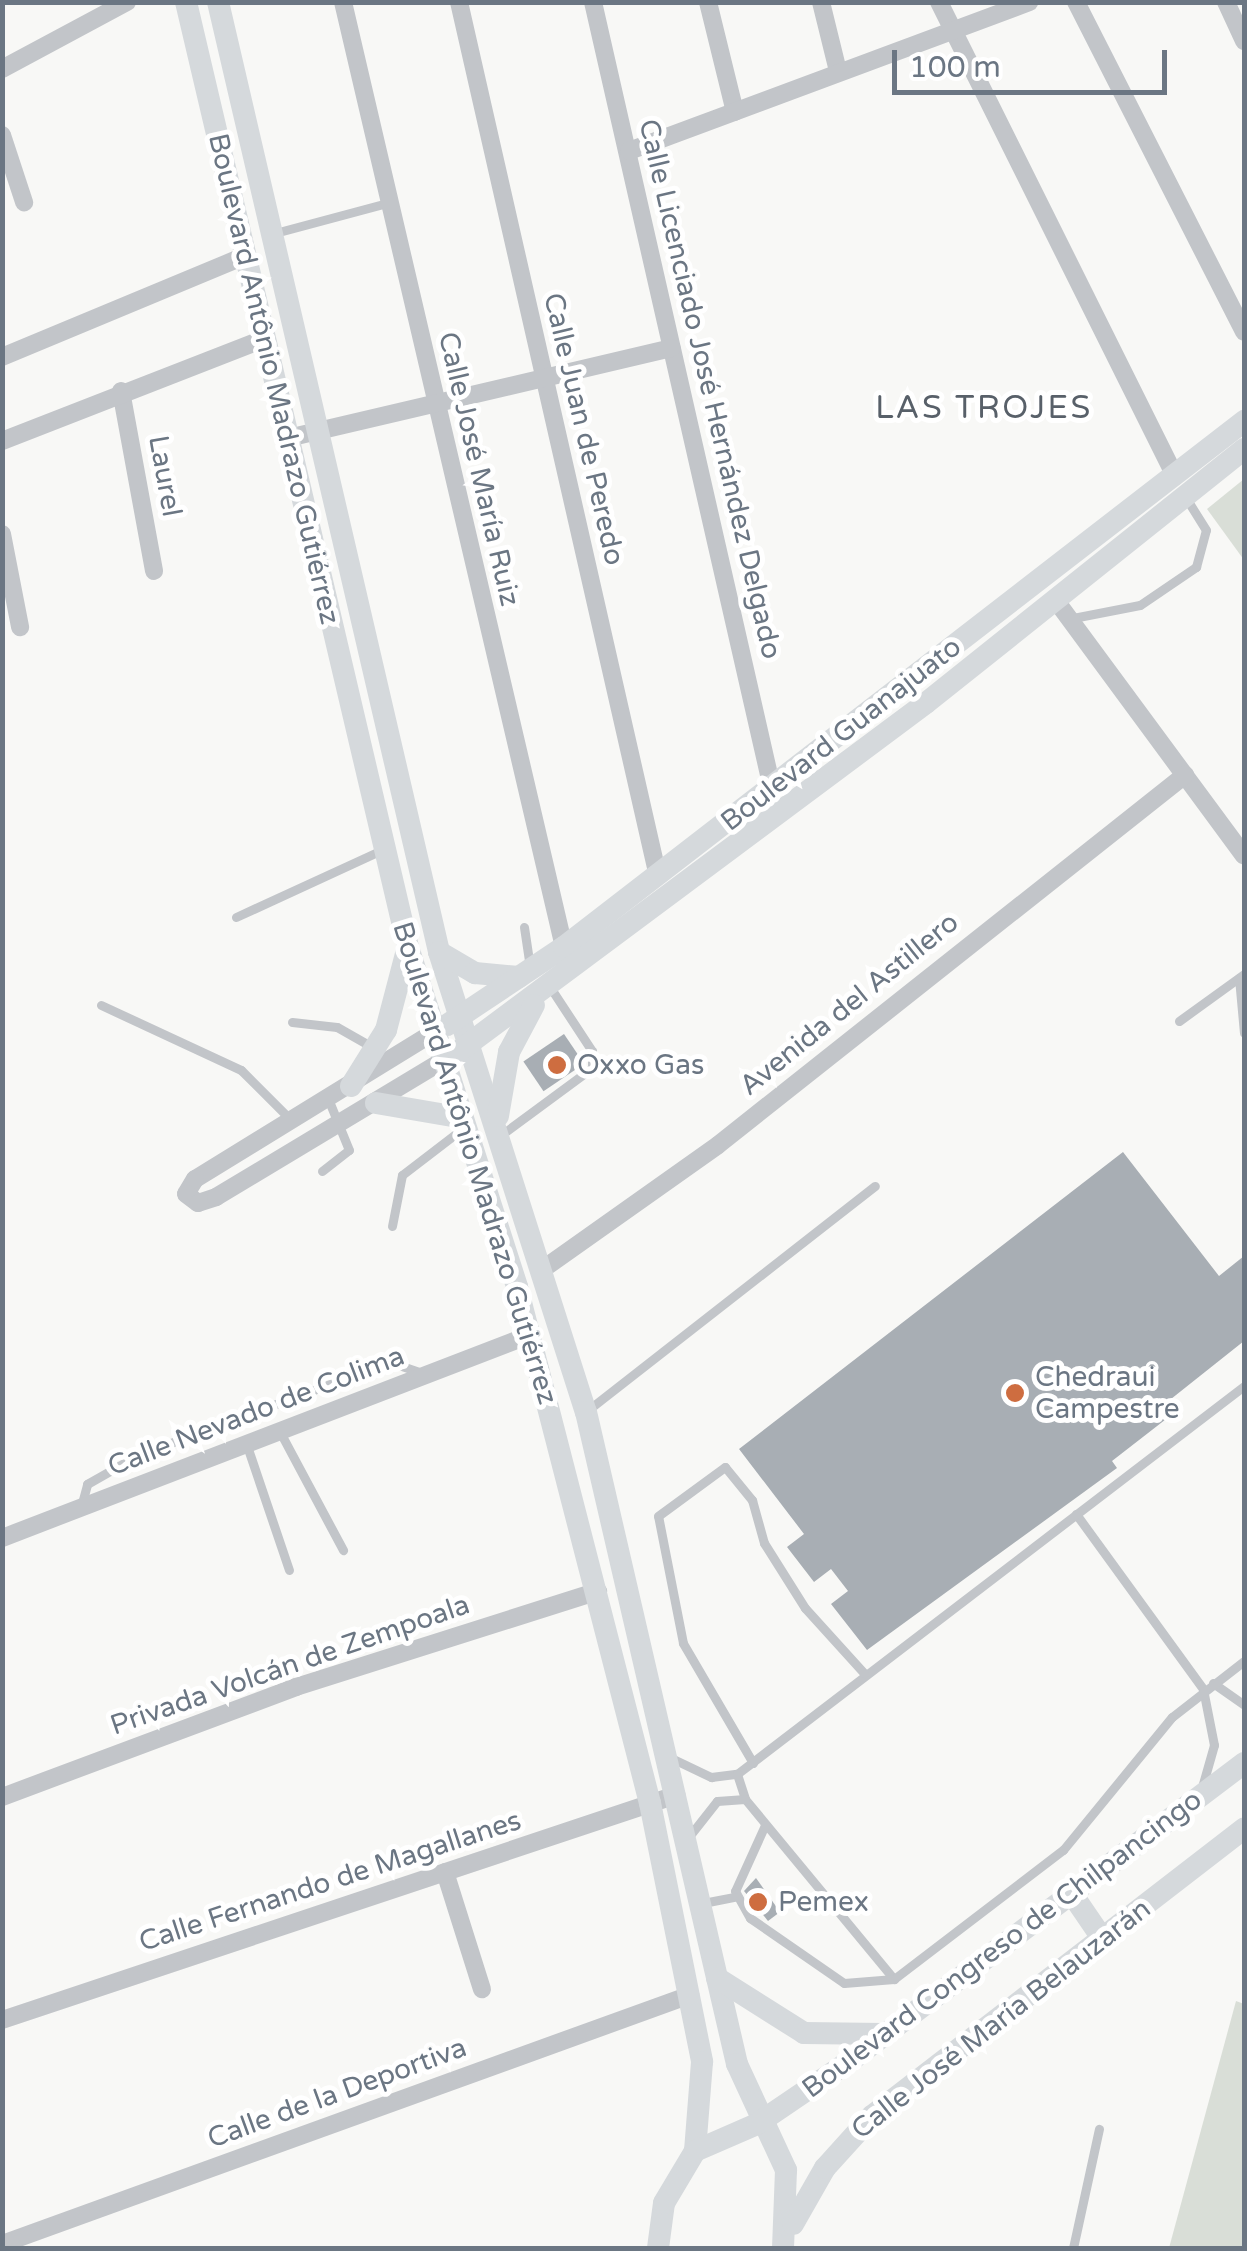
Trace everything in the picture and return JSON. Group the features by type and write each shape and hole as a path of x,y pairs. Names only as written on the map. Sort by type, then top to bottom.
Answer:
{"street":[{"path":"2,68 127,2"},
{"name":"Boulevard Antônio Madrazo Gutiérrez","path":"186,2 408,947 431,1034 530,1336 650,1803 690,1995 704,2086 695,2151"},
{"name":"Boulevard Antônio Madrazo Gutiérrez","path":"218,2 439,952 586,1412 717,1978 757,2124 786,2170 785,2242"},
{"name":"Calle José María Ruiz","path":"344,2 434,404 564,947"},
{"name":"Calle Juan de Peredo","path":"459,2 656,868"},
{"name":"Calle Licenciado José Hernández Delgado","path":"593,2 772,788"},
{"path":"708,2 736,112"},
{"path":"821,2 838,71"},
{"path":"938,2 946,33 1180,487"},
{"path":"629,150 1029,2"},
{"path":"1076,2 1244,332"},
{"path":"1226,2 1244,41"},
{"path":"2,135 24,202"},
{"path":"2,357 245,256"},
{"path":"2,441 264,339"},
{"path":"288,438 672,348"},
{"name":"Laurel","path":"121,392 154,572"},
{"name":"Boulevard Guanajuato","path":"441,1062 546,991 638,910 722,857 1065,610 1244,421"},
{"name":"Boulevard Guanajuato","path":"431,1034 564,947 656,868 772,788 1180,487 1244,449"},
{"path":"2,534 20,627"},
{"path":"1065,610 1244,856"},
{"name":"Avenida del Astillero","path":"543,1269 718,1145 1184,776"},
{"path":"351,1086 376,1049 408,947"},
{"path":"439,952 475,973 525,974"},
{"path":"498,1130 510,1052 546,991"},
{"path":"431,1034 328,1101 195,1178 188,1198 216,1197 441,1062"},
{"path":"376,1103 460,1123"},
{"name":"Calle Nevado de Colima","path":"2,1538 530,1336"},
{"name":"Privada Volcán de Zempoala","path":"2,1797 296,1687 598,1591"},
{"name":"Boulevard Congreso de Chilpancingo","path":"695,2151 757,2124 886,2034 1244,1763"},
{"name":"Calle Fernando de Magallanes","path":"2,2020 676,1796"},
{"name":"Calle José María Belauzarán","path":"785,2242 858,2130 1244,1829"},
{"path":"445,1872 482,1990"},
{"path":"1072,1894 1102,1938"},
{"path":"717,1978 804,2034 886,2034"},
{"name":"Calle de la Deportiva","path":"2,2244 690,1995"},
{"path":"654,2246 664,2203 695,2151"}],"lane":[{"path":"272,233 387,202"},
{"path":"1065,610 1140,605 1196,567 1206,530 1180,487"},
{"path":"236,917 384,849"},
{"path":"524,927 525,974"},
{"path":"1179,1021 1242,976"},
{"path":"1242,976 1244,1033"},
{"path":"498,1130 592,1068 592,1050 546,991"},
{"path":"102,1006 241,1070 293,1122"},
{"path":"292,1022 337,1027 376,1049"},
{"path":"322,1171 349,1150 328,1101"},
{"path":"392,1226 402,1174 460,1123"},
{"path":"586,1412 875,1186"},
{"path":"81,1510 86,1484 138,1456 390,1362 425,1374"},
{"path":"665,1755 711,1777 738,1774 864,1673 1244,1386"},
{"path":"278,1430 343,1550"},
{"path":"246,1443 289,1570"},
{"path":"753,1763 683,1643 658,1516 725,1466 805,1608 864,1673"},
{"path":"1076,1514 1203,1690 1214,1745 1197,1798"},
{"path":"734,1897 762,1931 844,1983 894,1979 1062,1850 1203,1690 1244,1661"},
{"path":"1213,1682 1244,1705"},
{"path":"738,1774 745,1799 894,1979"},
{"path":"686,1847 707,1808 745,1799"},
{"path":"734,1897 765,1825"},
{"path":"700,1903 734,1897"},
{"path":"1073,2248 1099,2130"}],"shaded area":[{"path":"1244,479 1244,560 1207,509"},
{"path":"1236,2001 1244,2004 1244,2248 1169,2248"}],"building":[{"name":"Oxxo Gas","path":"564,1034 584,1064 544,1091 523,1061"},
{"path":"1123,1152 1219,1276 1244,1256 1244,1341 1171,1399 1179,1409 1112,1461 1117,1468 867,1650 831,1604 848,1591 831,1569 814,1582 787,1547 804,1534 739,1449"},
{"name":"Pemex","path":"756,1878 780,1912 768,1921 744,1891"}],"place":[{"name":"Oxxo Gas","path":"557,1065"},
{"name":"Chedraui Campestre","path":"1015,1393"},
{"name":"Pemex","path":"758,1902"}],"district":[{"name":"LAS TROJES","path":"984,408"}]}
